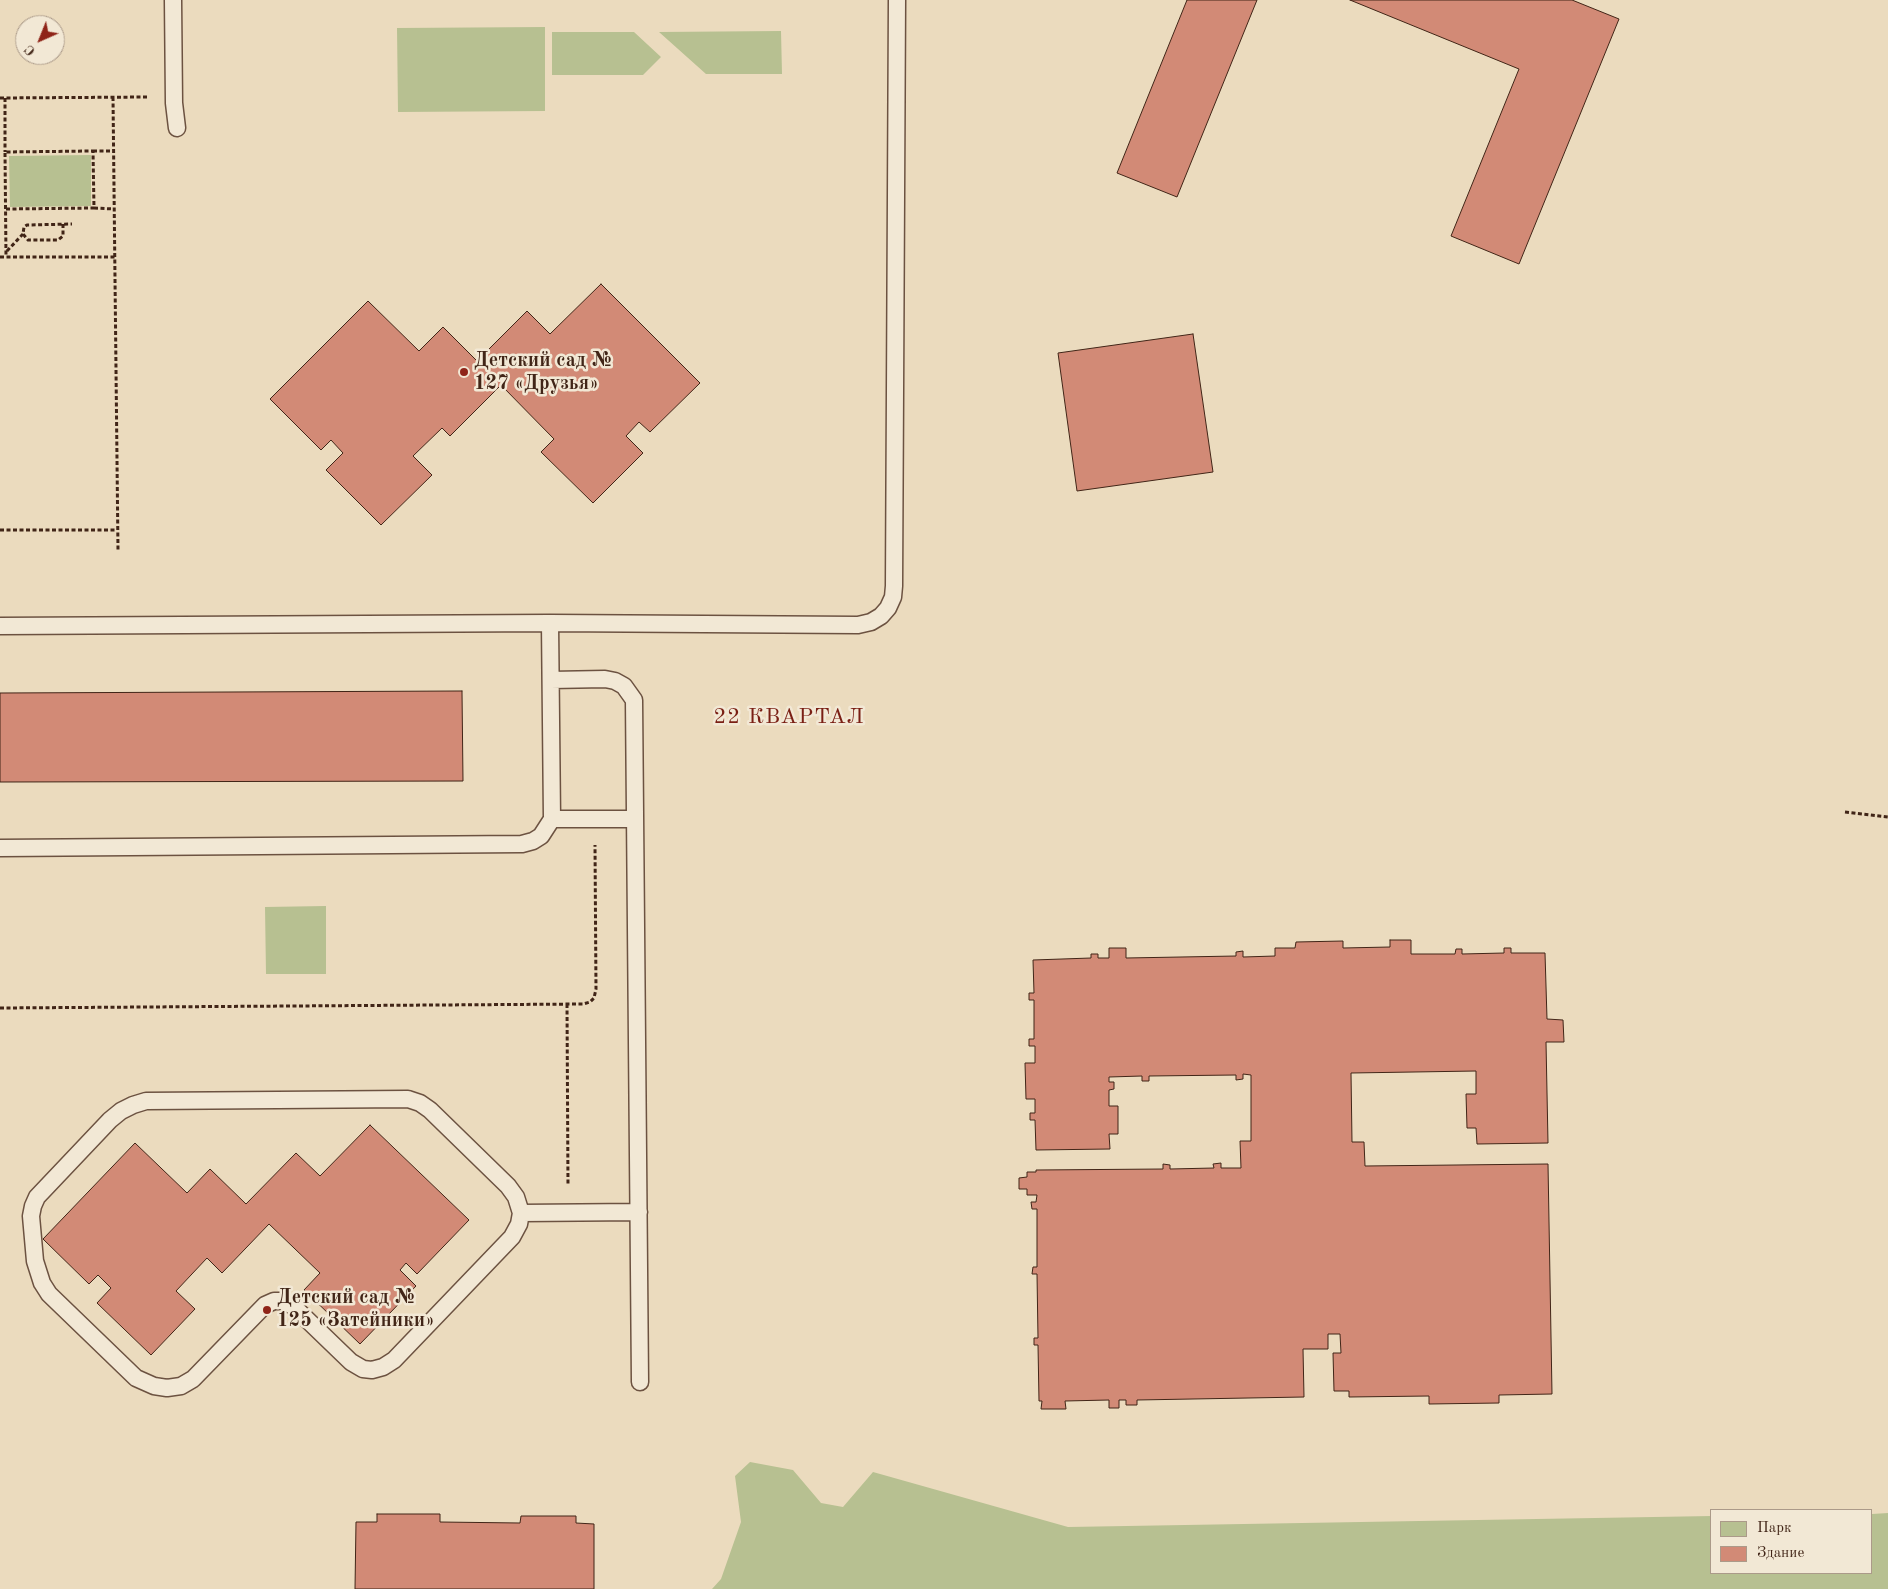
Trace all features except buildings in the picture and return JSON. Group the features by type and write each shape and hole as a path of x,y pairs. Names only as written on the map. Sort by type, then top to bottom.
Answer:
{"lane":[{"path":"173,0 174,96 177,128"},
{"path":"0,626 550,623 858,625 871,622 881,616 888,608 893,597 894,586 897,0"},
{"path":"0,848 522,844 533,841 541,836 552,819 550,623"},
{"path":"551,680 605,679 615,681 624,686 634,700 640,1382"},
{"path":"552,819 635,819"},
{"path":"408,1099 420,1103 430,1110 508,1186 516,1197 521,1213 520,1224 512,1237 394,1360 383,1368 363,1369 352,1362 293,1306 284,1301 274,1301 265,1305 193,1378 181,1386 167,1388 154,1386 136,1378 49,1294 38,1275 31,1216 37,1197 45,1187 110,1120 121,1111 133,1105 146,1101 408,1099"},
{"path":"521,1213 639,1212"}],"path":[{"path":"0,98 174,96"},
{"path":"113,97 118,550"},
{"path":"5,98 6,257"},
{"path":"93,151 94,208"},
{"path":"5,152 114,151"},
{"path":"6,209 114,208"},
{"path":"23,234 28,240 58,240 63,236 63,224"},
{"path":"6,251 23,234 24,227 27,225 72,224"},
{"path":"0,257 115,256"},
{"path":"0,530 117,530"},
{"path":"1845,812 1888,817"},
{"path":"0,1008 567,1004 590,1002 594,998 596,989 595,819"},
{"path":"567,1004 568,1213"}],"green space":[{"path":"545,27 545,111 398,112 397,28"},
{"path":"781,31 782,74 706,74 659,32"},
{"path":"552,32 634,32 661,57 643,75 552,75"},
{"path":"91,155 91,206 10,207 9,156"},
{"path":"326,906 326,974 266,974 265,907"},
{"path":"750,1462 793,1470 821,1503 843,1507 873,1472 1068,1527 1710,1516 1710,1574 1873,1574 1873,1514 1888,1513 1888,1589 712,1589 721,1579 741,1522 735,1476"}],"place":[{"name":"Детский сад № 127 «Друзья»","path":"464,372"},
{"name":"Детский сад № 125 «Затейники»","path":"267,1310"}],"district":[{"name":"22 КВАРТАЛ","path":"789,717"}]}
